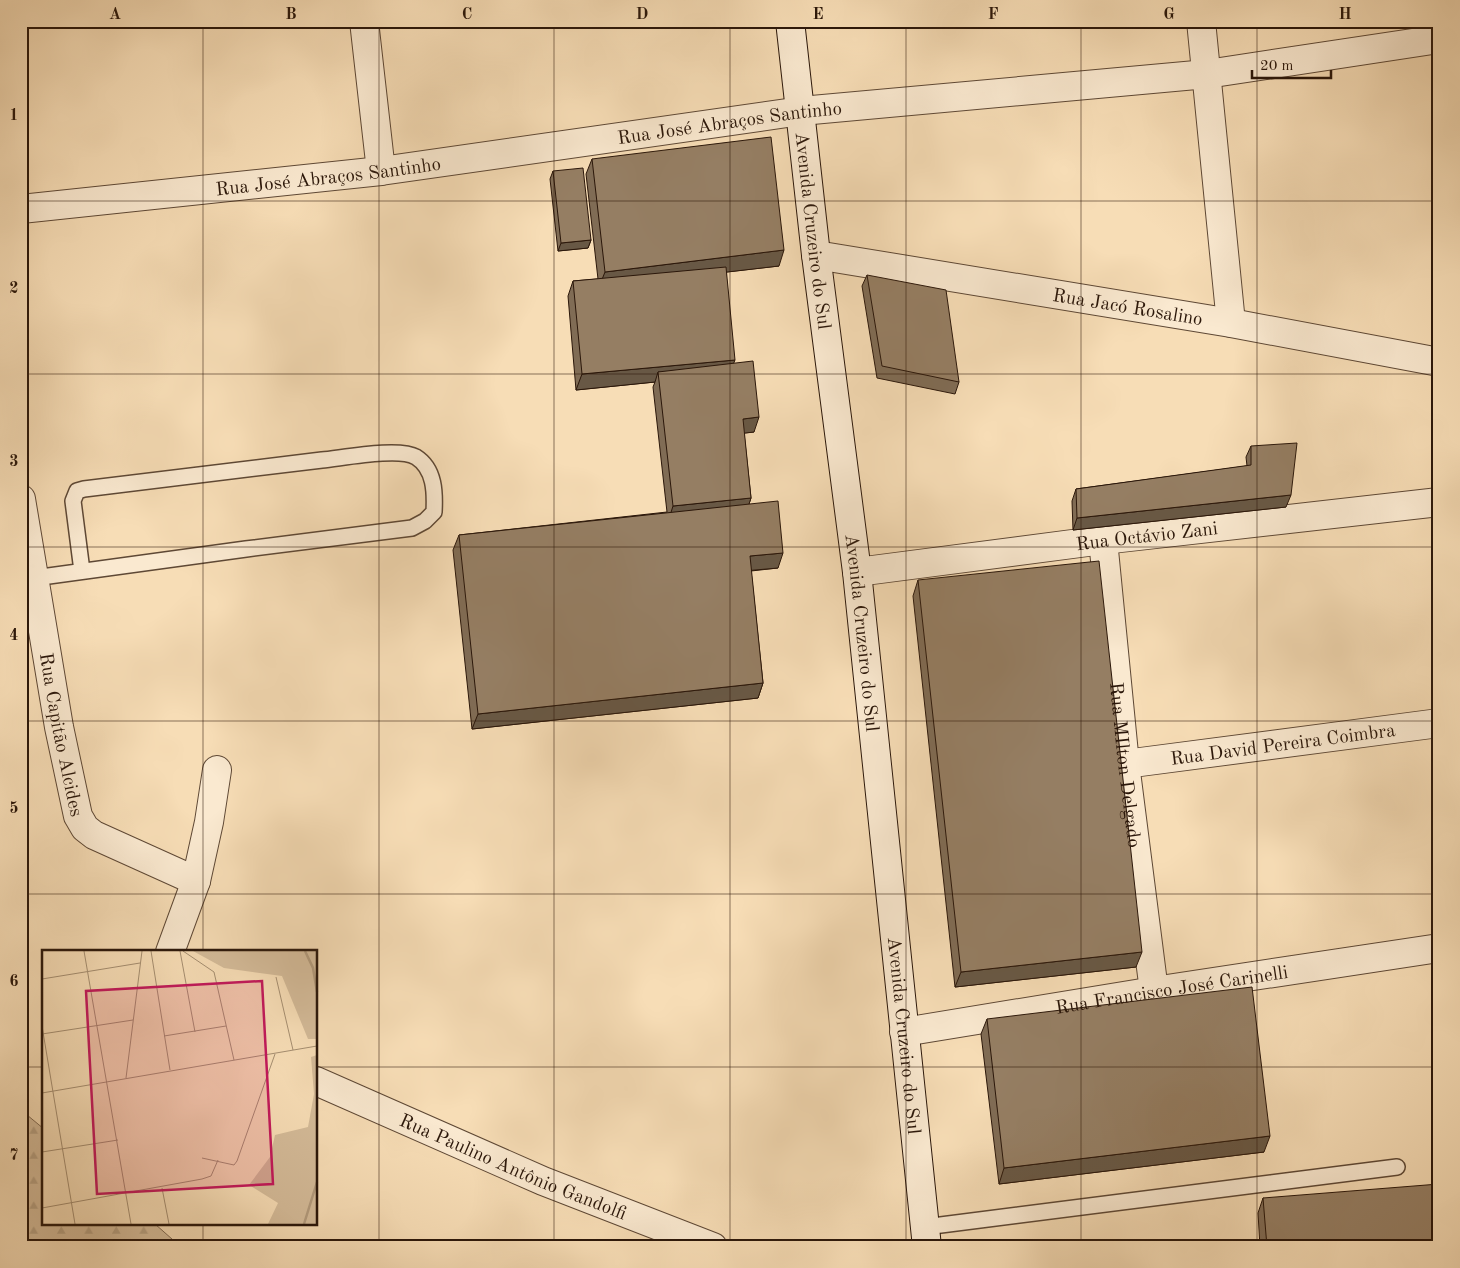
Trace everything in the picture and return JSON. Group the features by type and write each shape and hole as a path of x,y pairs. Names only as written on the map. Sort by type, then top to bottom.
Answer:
{"street":[{"path":"364,21 380,171"},
{"name":"Avenida Cruzeiro do Sul","path":"790,21 816,255 857,572 926,1237"},
{"path":"1201,21 1231,323"},
{"name":"Rua José Abraços Santinho","path":"21,209 380,171 801,111 1206,74 1439,39"},
{"name":"Rua Jacó Rosalino","path":"816,255 1231,323 1439,362"},
{"name":"Rua Capitão Alcides","path":"21,499 62,744 78,816 85,828 104,840 196,881"},
{"name":"Rua Octávio Zani","path":"857,572 1103,540 1439,502"},
{"name":"Rua MIlton Delgado","path":"1103,540 1125,764 1154,991"},
{"name":"Rua David Pereira Coimbra","path":"1125,764 1439,723"},
{"path":"171,950 196,881 209,822 216,770"},
{"name":"Rua Francisco José Carinelli","path":"904,1032 1154,991 1439,948"},
{"name":"Rua Paulino Antônio Gandolfi","path":"318,1082 543,1181 713,1247"}],"lane":[{"path":"34,578 246,548 412,528 425,521 434,512 434,485 428,470 417,458 406,454 389,454 268,466 84,489 77,491 73,501 82,571"},
{"path":"926,1237 1397,1168"}],"green space":[{"path":"21,1110 42,1127 42,1226 157,1226 181,1247 21,1247"}],"building":[{"path":"771,137 784,250 605,272 592,159"},
{"path":"583,168 591,240 561,243 553,171"},
{"path":"726,267 735,360 582,374 573,281"},
{"path":"867,275 946,290 959,382 882,366"},
{"path":"753,361 759,417 743,419 751,498 673,506 658,372"},
{"path":"1297,443 1291,495 1077,518 1076,489 1251,465 1251,446"},
{"path":"778,501 783,553 750,556 763,683 478,714 459,535"},
{"path":"1099,561 1142,952 961,972 918,580"},
{"path":"1252,987 1270,1136 1004,1168 987,1019"},
{"path":"1439,1184 1439,1247 1267,1247 1263,1198"},
{"path":"1082,1243 1082,1247 1043,1247"}]}
